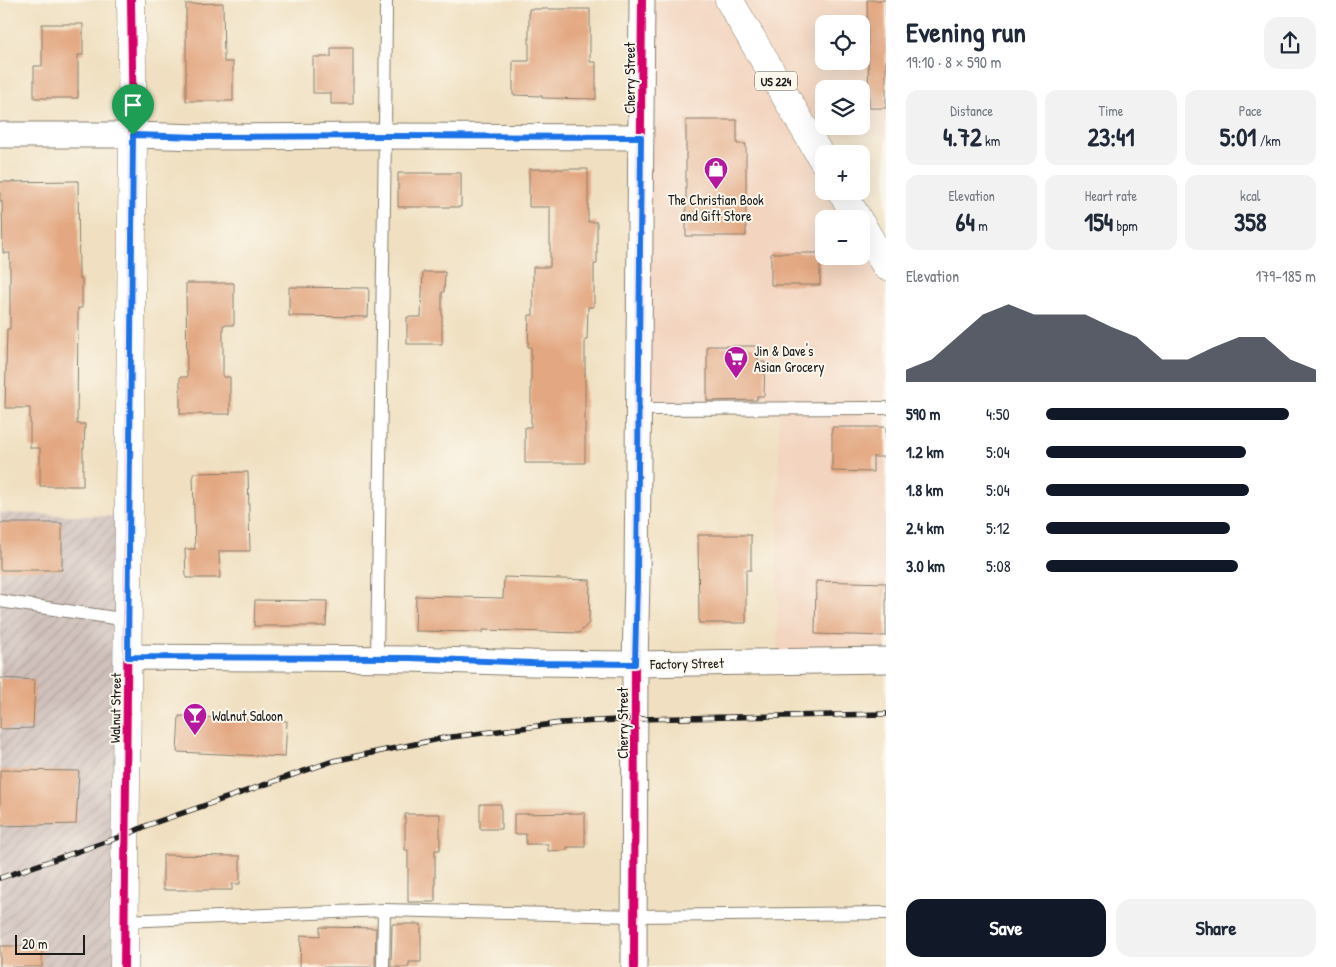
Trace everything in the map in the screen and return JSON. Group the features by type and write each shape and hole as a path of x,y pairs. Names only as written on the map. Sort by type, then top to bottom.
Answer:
{"main road":[{"name":"Walnut Street","path":"124,967 133,135 131,0"},
{"name":"US 224","path":"728,0 815,147"},
{"path":"870,238 885,262"}],"street":[{"name":"Cherry Street","path":"634,967 635,664 642,0"},
{"path":"0,135 641,137"},
{"name":"Factory Street","path":"128,657 377,658 635,664 886,660"}],"lane":[{"path":"377,658 386,0"},
{"path":"638,409 886,408"},
{"path":"0,601 128,620"},
{"path":"383,967 384,910"},
{"path":"124,920 384,910 634,916 886,913"}],"shaded area":[{"path":"642,0 886,0 886,135 870,135 870,80 815,80 815,134 808,134 815,146 815,200 846,200 853,210 815,210 815,265 870,265 870,239 886,266 886,660 777,662 779,408 638,409"},
{"path":"0,513 129,517 124,967 0,967"}],"building":[{"path":"867,0 886,0 886,108 870,108 868,70 870,70 870,15 867,15"},
{"path":"223,3 224,62 233,62 233,101 186,101 186,4"},
{"path":"529,9 590,9 590,62 596,62 596,99 542,98 542,96 513,95 513,61 529,61"},
{"path":"42,24 83,24 83,55 78,55 78,98 34,98 34,66 42,66"},
{"path":"331,48 353,48 353,104 331,104 331,93 313,93 313,57 331,57"},
{"name":"The Christian Book and Gift Store","path":"686,120 737,120 737,144 746,144 746,236 686,236"},
{"path":"529,169 588,169 588,222 597,222 597,264 594,264 594,307 588,307 587,340 585,340 585,463 525,463 525,427 531,427 531,347 528,347 529,315 533,315 533,267 550,267 550,207 529,207"},
{"path":"398,173 461,173 461,207 398,207"},
{"path":"78,181 79,279 82,279 82,308 78,308 77,424 85,424 83,486 40,486 40,448 30,448 30,408 5,408 7,329 10,329 10,253 3,253 0,182"},
{"path":"771,253 815,253 815,265 820,265 820,285 771,285"},
{"path":"423,272 445,272 444,292 442,292 442,344 407,344 407,317 421,317"},
{"path":"186,283 234,283 234,325 223,325 223,377 230,377 230,414 180,414 180,377 187,377"},
{"path":"289,287 369,288 368,317 289,316"},
{"name":"Jin & Dave's Asian Grocery","path":"707,346 758,346 758,362 765,362 764,396 757,396 757,400 707,401"},
{"path":"832,427 886,427 886,457 873,457 873,472 832,471"},
{"path":"248,472 250,551 219,551 220,578 186,578 185,549 195,549 193,473"},
{"path":"0,523 62,523 62,570 0,570"},
{"path":"698,535 751,535 751,570 746,570 746,623 699,623"},
{"path":"504,577 590,580 589,623 579,633 483,630 483,632 415,631 416,596 503,598"},
{"path":"816,581 886,583 886,636 815,634"},
{"path":"255,600 327,601 326,626 254,626"},
{"path":"0,678 35,680 33,728 0,729"},
{"path":"179,716 287,721 285,757 177,752"},
{"path":"0,770 79,771 76,824 0,826"},
{"path":"480,804 501,804 501,829 480,829"},
{"path":"585,813 585,847 567,847 567,850 548,851 548,844 526,844 526,834 514,834 514,814"},
{"path":"405,814 440,814 440,850 435,850 435,902 408,902 408,850 405,850"},
{"path":"163,855 240,856 240,884 232,884 232,890 163,890"},
{"path":"392,924 421,924 421,962 409,962 409,967 391,967"},
{"path":"320,927 376,928 375,967 300,967 301,935 320,936"},
{"path":"0,946 42,946 42,967 0,967"}],"railway":[{"path":"0,878 333,761 444,738 561,723 635,719 886,714"}],"cycle path":[{"path":"124,967 133,135 131,0"},
{"path":"634,967 635,664 642,0"}],"place":[{"name":"The Christian Book and Gift Store","path":"716,190"},
{"name":"Jin & Dave's Asian Grocery","path":"736,379"},
{"name":"Walnut Saloon","path":"195,736"}],"route":[{"path":"133,135 200,137 641,137 635,664 532,663 410,658 128,657 133,135"}]}
